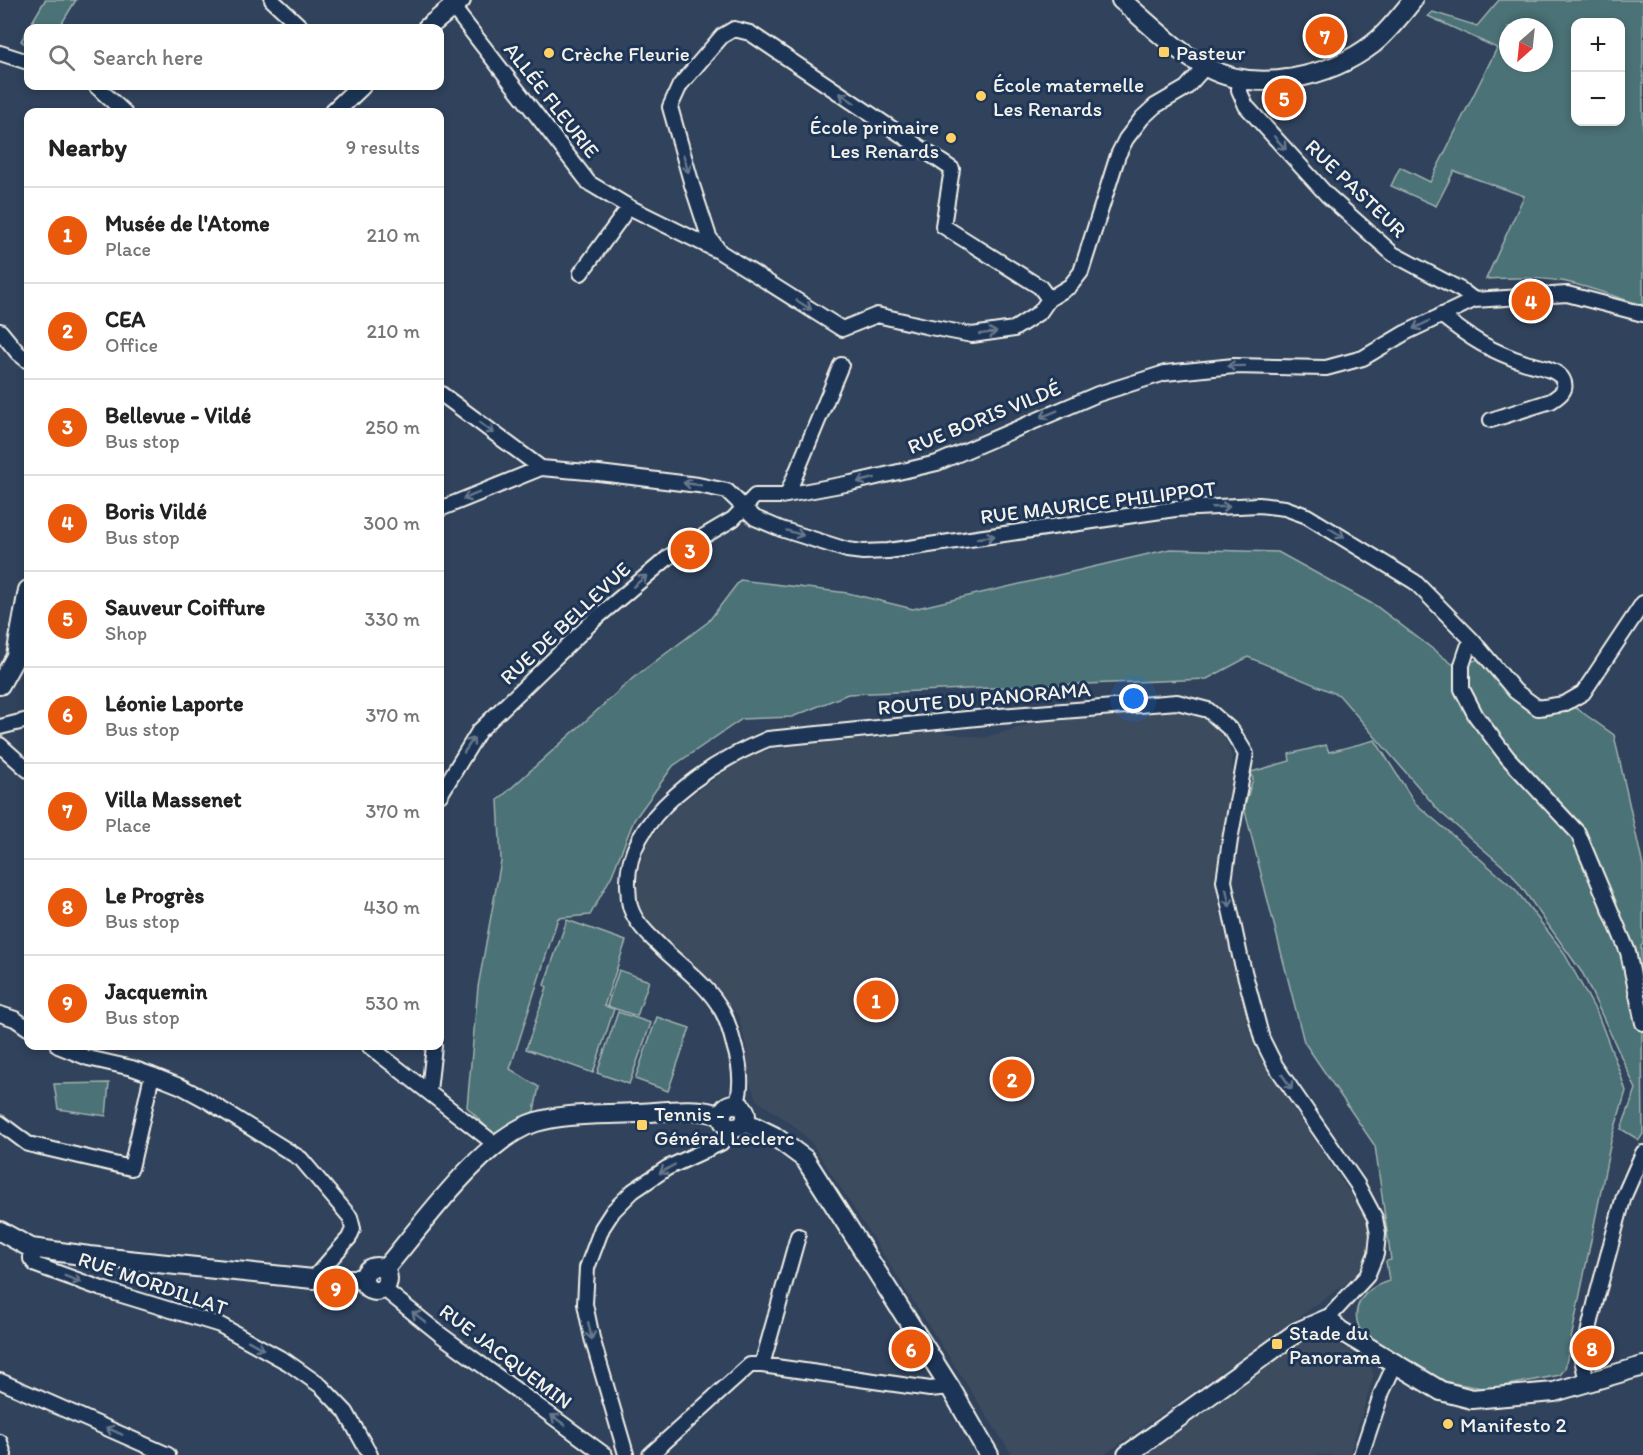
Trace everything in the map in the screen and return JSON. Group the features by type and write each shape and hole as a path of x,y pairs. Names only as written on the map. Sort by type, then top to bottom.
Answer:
{"street":[{"path":"272,0 298,24"},
{"path":"1121,0 1205,67 1222,75 1240,78 1292,78 1325,70 1373,43 1413,0"},
{"path":"432,24 457,3"},
{"name":"ALLÉE FLEURIE","path":"457,3 589,183 629,207 720,252 842,329 877,315 972,335 1014,329 1041,312 1049,299"},
{"path":"720,252 709,237 670,107 680,86 722,36 734,29 750,33 952,169 943,226 1041,286 1049,299 1070,286 1081,272 1118,155 1126,139 1142,118 1155,106 1186,88 1205,67"},
{"path":"0,52 24,61"},
{"name":"RUE PASTEUR","path":"1240,78 1239,90 1246,106 1327,195 1393,254 1461,290 1474,300"},
{"path":"100,90 120,108"},
{"path":"338,108 357,90"},
{"path":"581,273 629,207"},
{"path":"1474,300 1567,294 1643,314"},
{"name":"RUE BORIS VILDÉ","path":"744,507 755,496 787,495 937,463 1098,394 1165,373 1233,366 1326,368 1364,358 1405,333 1474,300"},
{"path":"1442,315 1479,344 1559,374 1564,381 1564,389 1560,396 1551,401 1491,420"},
{"path":"0,331 24,358"},
{"path":"787,495 841,365"},
{"path":"444,396 541,468"},
{"path":"444,507 541,468 698,485 727,491 744,507"},
{"name":"RUE MAURICE PHILIPPOT","path":"744,507 755,518 773,526 847,550 863,552 888,551 1175,509 1259,505 1284,508 1315,520 1415,582 1473,641 1515,692 1538,708 1564,704 1583,693 1643,603"},
{"name":"RUE DE BELLEVUE","path":"444,788 479,730 594,620 670,556 732,519 744,507"},
{"path":"0,685 16,656 24,612"},
{"path":"1473,641 1468,647 1462,665 1462,689 1476,716 1508,758 1578,833 1629,952 1643,1023"},
{"name":"ROUTE DU PANORAMA","path":"736,1103 740,1093 740,1064 721,1009 708,992 644,930 631,909 628,875 634,849 651,821 673,797 740,751 768,739 987,717 1177,702 1208,710 1232,731 1246,754 1224,881 1240,956 1262,1039 1275,1065 1364,1196 1377,1226 1376,1254 1367,1276 1327,1319"},
{"path":"1,729 24,721"},
{"path":"0,745 24,766"},
{"path":"0,1014 15,1019 24,1025"},
{"path":"68,1050 88,1058 132,1068 182,1087 301,1159 350,1217 353,1229 349,1238 313,1279"},
{"path":"374,1050 495,1144"},
{"path":"429,1092 434,1050"},
{"path":"0,1123 28,1144 131,1168 152,1075"},
{"path":"629,1454 592,1338 585,1304 587,1268 602,1228 614,1210 633,1191 667,1168 721,1143 728,1135 732,1122 726,1106 736,1103"},
{"path":"384,1270 467,1171 495,1144 533,1123 551,1119 710,1111 732,1122 774,1136 805,1160 950,1387 989,1455"},
{"path":"1587,1382 1582,1359 1624,1196 1639,1174 1643,1153"},
{"path":"0,1232 31,1248 89,1256 313,1279 364,1279"},
{"path":"762,1365 798,1236"},
{"name":"RUE MORDILLAT","path":"31,1248 31,1259 36,1265 102,1289 220,1325 287,1362 321,1386 346,1412 370,1455"},
{"path":"380,1267 384,1270 388,1280 384,1289 371,1290 365,1283 365,1274 371,1268 380,1267"},
{"name":"RUE JACQUEMIN","path":"384,1289 441,1335 605,1455"},
{"path":"1127,1455 1297,1332 1327,1319 1341,1331 1441,1391 1472,1399 1554,1392 1643,1366"},
{"path":"1361,1455 1375,1411 1395,1364"},
{"path":"650,1455 750,1365 930,1389 950,1387"},
{"path":"0,1381 168,1455"},
{"path":"0,1442 4,1455"}],"shaded area":[{"path":"1172,710 1201,718 1216,727 1225,739 1232,756 1232,788 1218,855 1215,884 1219,909 1250,1033 1258,1056 1364,1214 1369,1230 1368,1247 1364,1261 1356,1275 1344,1285 1104,1455 1012,1455 811,1142 794,1126 758,1101 750,1084 747,1051 739,1017 714,984 656,932 639,911 637,876 646,846 671,812 739,761 757,753 778,748 939,732 983,738 1038,722"},
{"path":"1331,1340 1369,1362 1374,1375 1349,1455 1142,1455 1303,1341"}],"green space":[{"path":"45,0 76,0 61,24 31,24"},
{"path":"1499,0 1643,0 1643,305 1561,281 1533,278 1486,279 1524,196 1454,171 1436,206 1391,186 1400,167 1430,182 1497,48 1428,16 1433,12 1477,26"},
{"path":"1170,549 1278,552 1376,606 1455,666 1480,659 1544,716 1576,708 1614,735 1643,866 1643,944 1641,946 1643,1134 1639,1140 1621,1129 1636,1089 1583,974 1512,874 1440,812 1339,695 1248,657 1207,679 848,694 792,717 742,719 673,766 634,820 612,875 590,915 558,918 510,1069 539,1087 534,1111 496,1137 467,1107 478,987 501,861 498,800 633,678 708,622 740,580 848,593 913,609"},
{"path":"1375,740 1415,803 1515,889 1563,951 1598,1015 1626,1091 1611,1141 1565,1369 1560,1375 1488,1389 1446,1382 1363,1335 1358,1326 1357,1309 1360,1302 1371,1289 1389,1281 1386,1261 1391,1260 1375,1146 1304,1042 1244,807 1253,779 1251,772 1290,761 1289,754 1326,745 1329,752"},
{"path":"567,920 626,941 604,1006 614,1009 593,1073 526,1049 547,987 544,985"},
{"path":"619,970 649,981 637,1016 607,1006"},
{"path":"618,1012 651,1023 629,1084 597,1073"},
{"path":"657,1017 690,1028 668,1091 635,1079"},
{"path":"109,1083 106,1116 58,1109 54,1084"}],"place":[{"name":"Villa Massenet","path":"1325,36"},
{"name":"Pasteur","path":"1164,52"},
{"name":"Crèche Fleurie","path":"549,53"},
{"name":"École maternelle Les Renards","path":"981,96"},
{"name":"Sauveur Coiffure","path":"1284,98"},
{"name":"École primaire Les Renards","path":"951,138"},
{"name":"Boris Vildé","path":"1531,301"},
{"name":"Bellevue - Vildé","path":"690,550"},
{"name":"Musée de l'Atome","path":"876,1000"},
{"name":"CEA","path":"1012,1079"},
{"name":"Tennis - Général Leclerc","path":"642,1125"},
{"name":"Jacquemin","path":"336,1288"},
{"name":"Stade du Panorama","path":"1277,1344"},
{"name":"Le Progrès","path":"1592,1348"},
{"name":"Léonie Laporte","path":"911,1349"},
{"name":"Manifesto 2","path":"1448,1424"}]}
